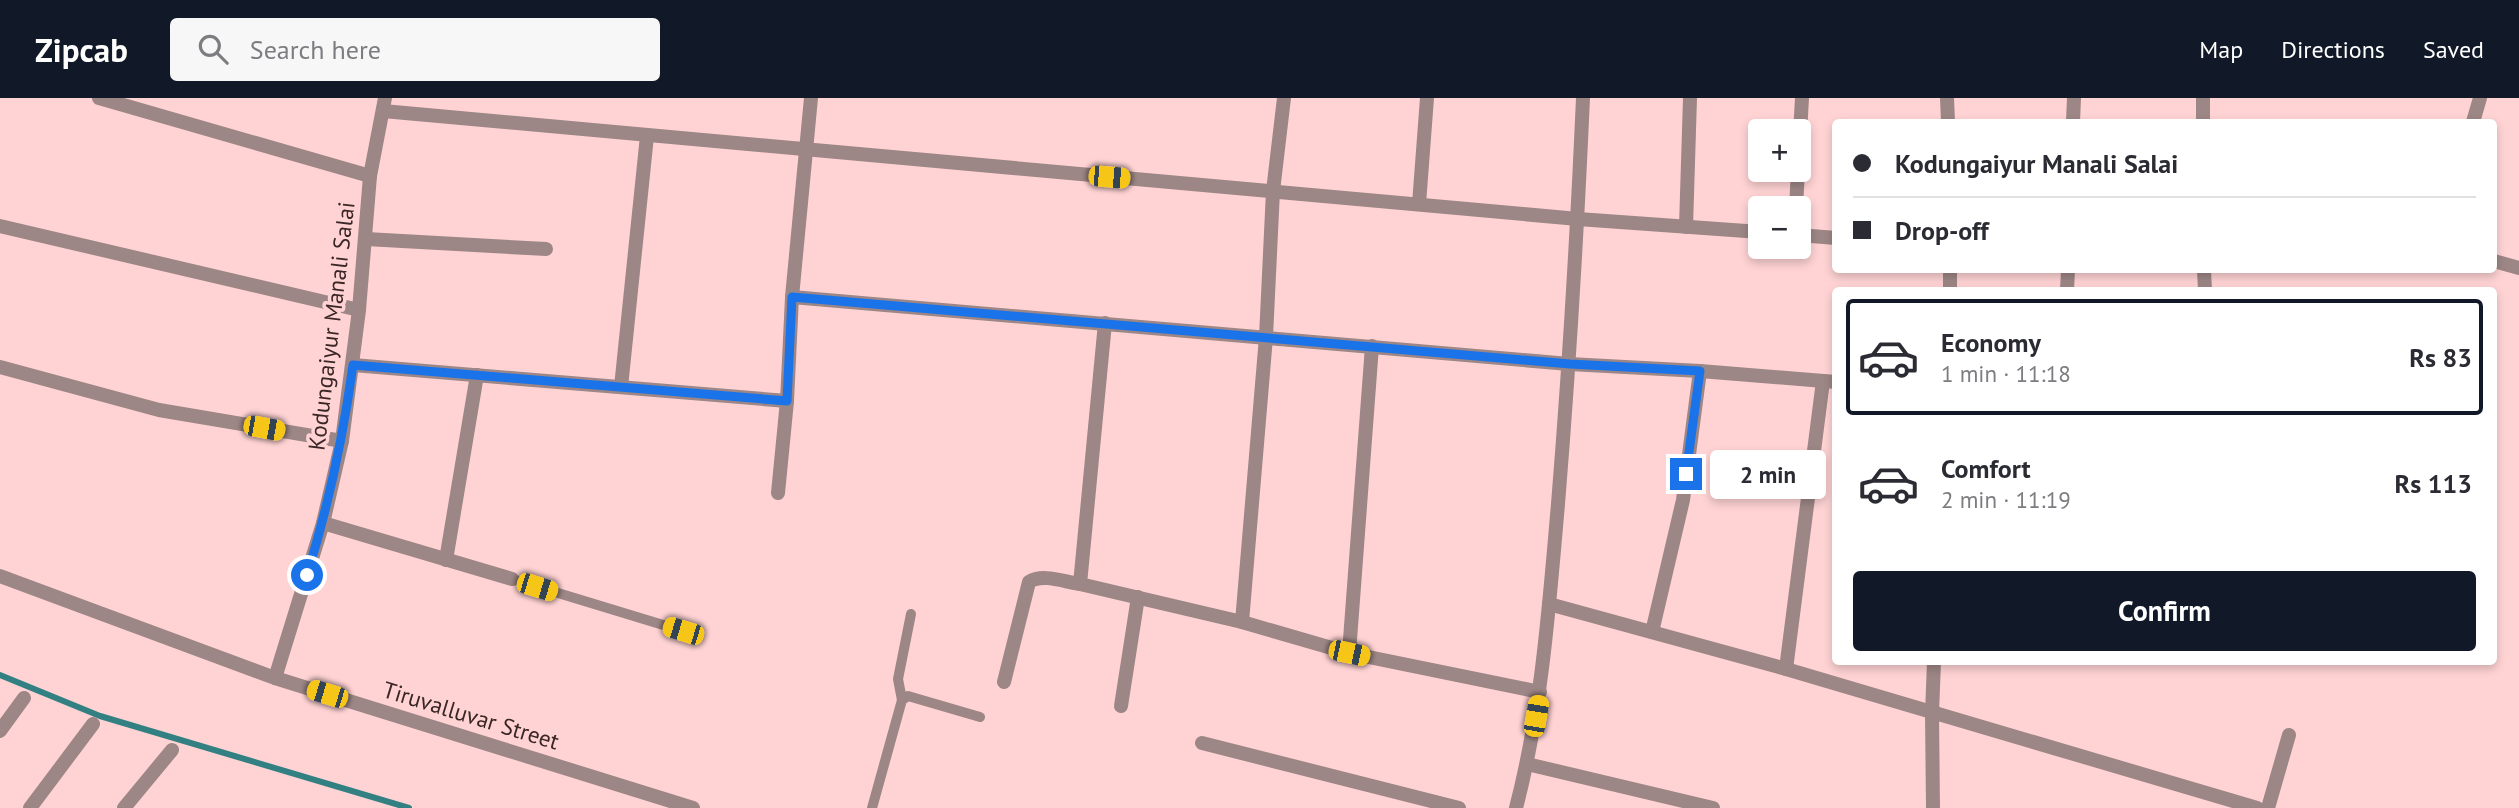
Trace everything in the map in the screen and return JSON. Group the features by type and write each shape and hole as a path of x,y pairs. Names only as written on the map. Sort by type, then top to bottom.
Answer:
{"street":[{"path":"99,98 370,176"},
{"path":"778,492 787,401 792,297 811,98"},
{"path":"1242,622 1266,337 1273,191 1284,98"},
{"path":"1419,204 1427,98"},
{"path":"1517,808 1528,764 1540,692 1549,604 1570,364 1583,98"},
{"path":"1686,227 1690,98"},
{"path":"1801,119 1802,98"},
{"path":"1947,98 1948,119"},
{"path":"2073,119 2074,98"},
{"path":"2203,98 2203,119"},
{"path":"2474,119 2480,98"},
{"path":"384,104 647,136 807,151 1578,219 1748,231"},
{"name":"Kodungaiyur Manali Salai","path":"275,678 323,523 342,442 359,310 370,176 384,104"},
{"path":"621,387 647,136"},
{"path":"0,226 359,310"},
{"path":"1811,236 1832,238"},
{"path":"366,239 546,249"},
{"path":"2497,262 2519,268"},
{"path":"792,297 1570,364 1829,381 1786,669"},
{"path":"1080,584 1105,323"},
{"path":"1349,653 1372,346"},
{"path":"353,365 787,401"},
{"path":"0,367 159,410 342,442"},
{"path":"1652,632 1683,500 1700,371"},
{"path":"446,560 477,375"},
{"path":"323,523 512,579"},
{"name":"Tiruvalluvar Street","path":"0,576 275,678 693,808"},
{"path":"1004,682 1029,582 1035,578 1044,578 1242,622 1349,653 1540,692"},
{"path":"1121,706 1138,597"},
{"path":"1549,604 1786,669 2257,808"},
{"path":"1933,808 1934,665"},
{"path":"0,731 24,698"},
{"path":"30,808 93,724"},
{"path":"2268,808 2290,735"},
{"path":"1202,743 1459,808"},
{"path":"124,808 172,750"},
{"path":"1528,764 1713,808"}],"lane":[{"path":"512,579 683,631"},
{"path":"872,808 902,699 898,679 911,614"},
{"path":"902,699 908,696 979,717"}],"waterway":[{"path":"0,675 100,716 409,808"}],"route":[{"path":"307,575 323,523 342,442 353,365 787,401 792,297 1570,364 1700,371 1686,474"}]}
